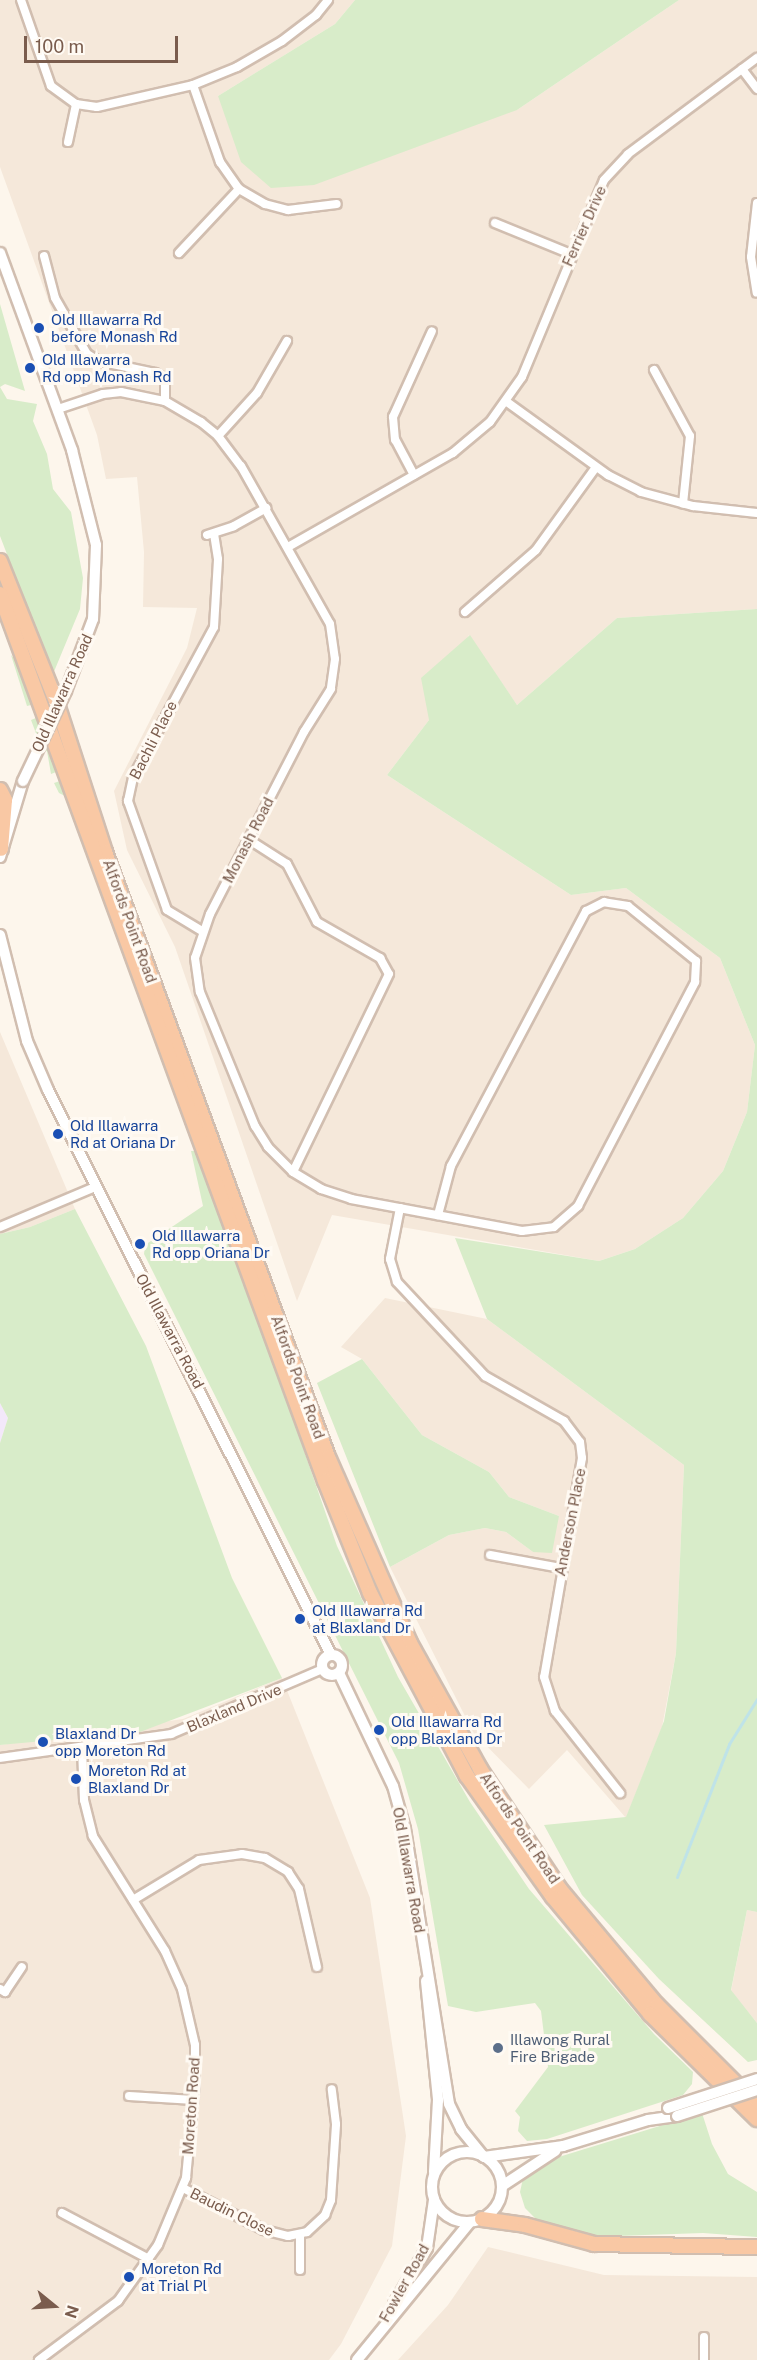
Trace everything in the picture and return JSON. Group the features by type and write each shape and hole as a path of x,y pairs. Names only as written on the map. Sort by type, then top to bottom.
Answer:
{"highway":[{"name":"Alfords Point Road","path":"0,561 56,701 105,852 328,1457 410,1642 480,1770 560,1888 651,1998 757,2104"},
{"name":"Alfords Point Road","path":"0,594 324,1481 370,1593 467,1776 539,1878 643,2006 757,2119"},
{"path":"0,790 5,800 1,853"},
{"path":"476,2221 525,2225 594,2244 757,2247"}],"street":[{"path":"21,0 47,78 58,93 76,104 109,105 193,85 237,67 282,40 316,15 328,0"},
{"name":"Ferrier Drive","path":"288,548 472,439 507,402 528,364 597,191 611,171 628,154 757,58"},
{"path":"742,69 757,89"},
{"path":"193,85 220,162 239,189 265,204 288,210 337,204"},
{"path":"68,142 76,104"},
{"path":"179,253 239,189"},
{"path":"757,203 751,257 757,293"},
{"path":"495,223 571,254"},
{"name":"Old Illawarra Road","path":"0,253 58,409 90,513 98,563 89,634 66,691 24,780 1,853"},
{"path":"44,256 55,298 87,354 98,361 165,379 165,401"},
{"path":"414,475 395,440 393,417 432,331"},
{"path":"218,436 257,393 287,341"},
{"path":"654,370 690,436 683,504"},
{"name":"Monash Road","path":"58,409 103,394 121,392 165,401 218,436 266,508 330,624 334,647 334,679 327,698 304,732 202,931 195,969 215,1034 255,1126 268,1148 293,1172 332,1194 400,1208 438,1215 531,1232 547,1230 568,1218 695,982 697,966 688,951 623,903 604,902 586,911 451,1166 438,1215"},
{"path":"507,402 596,466 641,492 683,504 757,513"},
{"path":"465,612 536,550 596,466"},
{"name":"Bachli Place","path":"202,931 167,910 128,801 133,777 190,668 209,639 218,559 211,535 266,508"},
{"path":"248,839 287,864 317,922 380,958 388,968 388,981 293,1172"},
{"name":"Old Illawarra Road","path":"0,935 27,1041 95,1187 331,1655"},
{"path":"0,1227 95,1187"},
{"name":"Anderson Place","path":"400,1208 390,1259 397,1282 485,1376 564,1421 580,1442 582,1458 545,1657 546,1689 562,1721 620,1793"},
{"path":"490,1555 561,1568"},
{"path":"331,1655 342,1662 339,1673 330,1675 323,1669 323,1660 331,1655"},
{"name":"Blaxland Drive","path":"0,1758 82,1749 171,1734 323,1669"},
{"name":"Old Illawarra Road","path":"339,1673 385,1766 399,1807 426,1971 426,2002 438,2100 434,2178"},
{"name":"Moreton Road","path":"39,2360 108,2310 149,2259 183,2188 194,2100 195,2045 188,2009 168,1957 105,1859 89,1823 82,1749"},
{"path":"133,1900 199,1860 242,1854 265,1858 288,1872 299,1889 316,1967"},
{"path":"2,1994 22,1967"},
{"name":"Old Illawarra Road","path":"426,1971 435,1997 449,2104 461,2129 484,2156"},
{"path":"648,2120 668,2108 757,2079"},
{"path":"300,2270 300,2236 325,2215 331,2200 336,2124 333,2089"},
{"path":"563,2146 527,2166 502,2186 497,2205 476,2221 447,2216 434,2198 434,2178 442,2163 457,2154 484,2156 563,2146 648,2120 676,2116 757,2090"},
{"path":"129,2096 194,2100"},
{"path":"484,2156 493,2164 502,2186"},
{"name":"Baudin Close","path":"183,2188 264,2230 300,2236"},
{"name":"Fowler Road","path":"377,2333 427,2248 434,2198"},
{"path":"62,2213 149,2259"},
{"name":"Fowler Road","path":"357,2360 377,2333 476,2221"},
{"path":"704,2337 704,2360"}],"shaded area":[{"path":"0,0 355,0 335,24 218,96 517,110 679,0 757,0 757,609 617,618 517,705 469,635 429,720 387,775 571,895 626,888 720,958 755,1045 747,1112 723,1171 683,1218 635,1249 599,1261 332,1215 297,1301 175,947 127,850 114,791 187,648 197,608 143,607 144,552 137,477 106,479 97,435 0,167"},
{"path":"0,1032 75,1209 30,1227 0,1234"},
{"path":"385,1298 487,1319 684,1465 676,1653 662,1727 626,1818 567,1750 529,1789 473,1732 390,1567 449,1535 485,1528 506,1532 533,1552 559,1516 509,1497 489,1472 422,1435 362,1359 341,1347"},
{"path":"0,1403 8,1418 0,1443"},
{"path":"282,1678 370,1898 406,2136 392,2246 341,2344 329,2360 0,2360 0,1745 183,1719"},
{"path":"747,1910 757,1912 757,2023 731,1991"},
{"path":"488,2247 604,2275 757,2277 757,2360 398,2360 448,2305"}],"green space":[{"path":"355,0 679,0 517,110 314,185 271,188 241,162 218,96 335,24"},
{"path":"0,304 25,391 5,384 0,387"},
{"path":"0,387 7,399 37,404 33,421 47,454 53,489 71,512 83,578 80,609 53,674 0,536"},
{"path":"757,609 757,1912 747,1910 731,1990 757,2023 757,2060 748,2062 659,1979 582,1895 544,1825 626,1817 664,1721 676,1653 684,1465 487,1319 455,1238 599,1261 635,1249 683,1218 723,1171 747,1112 755,1045 720,958 626,888 571,895 387,775 429,720 421,678 470,635 517,705 617,618"},
{"path":"11,655 19,664 69,798 59,793 54,783 60,781 56,772 51,774 47,751 43,752 31,720 36,718 31,705 27,706"},
{"path":"191,1151 195,1151 203,1168 234,1248 337,1546 398,1677 470,1802 529,1889 654,2034 693,2072 692,2084 683,2095 547,2139 527,2141 518,2131 520,2117 515,2111 548,2067 541,2011 535,2003 476,2012 448,2006 418,1829 399,1763 144,1254 145,1245 203,1206"},
{"path":"75,1209 146,1346 232,1578 282,1678 140,1732 0,1745 0,1443 8,1418 0,1403 0,1234 30,1227"},
{"path":"362,1359 422,1435 489,1472 509,1497 559,1516 552,1553 533,1552 506,1532 485,1528 449,1535 390,1567 317,1383"},
{"path":"702,2113 712,2144 728,2174 757,2192 757,2237 703,2233 587,2237 540,2223 525,2208 520,2192 524,2174 549,2160"}],"waterway":[{"path":"677,1877 729,1744 757,1699"}],"place":[{"name":"Old Illawarra Rd before Monash Rd","path":"39,328"},
{"name":"Old Illawarra Rd opp Monash Rd","path":"30,368"},
{"name":"Old Illawarra Rd at Oriana Dr","path":"58,1134"},
{"name":"Old Illawarra Rd opp Oriana Dr","path":"140,1244"},
{"name":"Old Illawarra Rd at Blaxland Dr","path":"300,1619"},
{"name":"Old Illawarra Rd opp Blaxland Dr","path":"379,1730"},
{"name":"Blaxland Dr opp Moreton Rd","path":"43,1742"},
{"name":"Moreton Rd at Blaxland Dr","path":"76,1779"},
{"name":"Illawong Rural Fire Brigade","path":"498,2048"},
{"name":"Moreton Rd at Trial Pl","path":"129,2277"}]}
